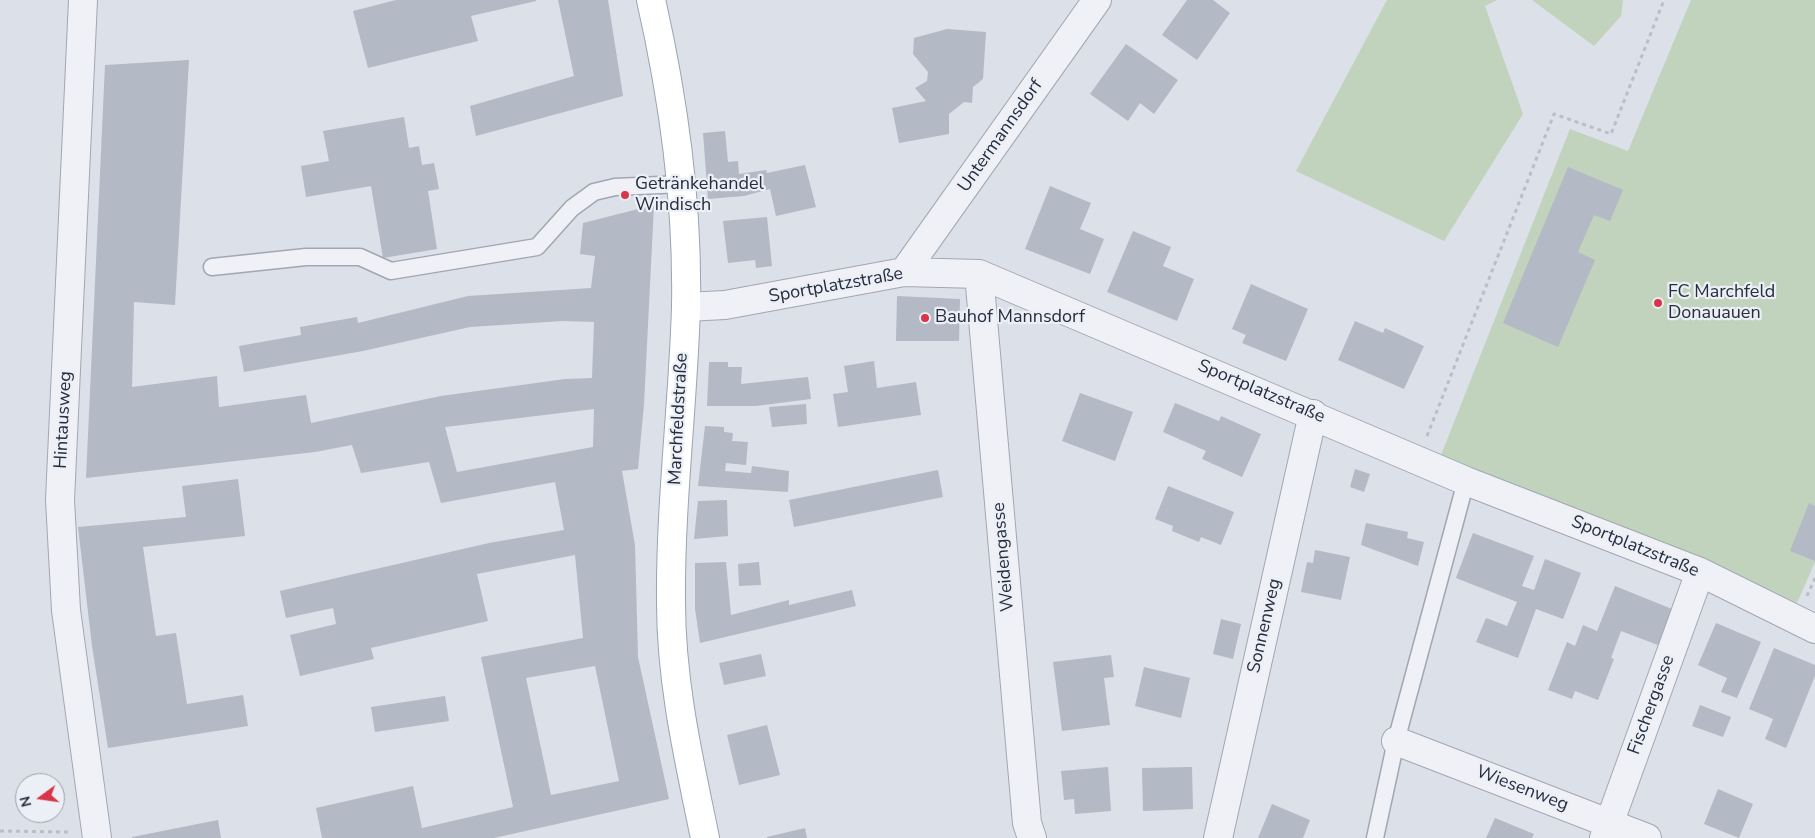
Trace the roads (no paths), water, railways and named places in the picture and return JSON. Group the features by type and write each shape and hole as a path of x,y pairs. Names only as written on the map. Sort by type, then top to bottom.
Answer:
{"main road":[{"name":"Marchfeldstraße","path":"651,0 665,63 683,184 686,306 672,528 671,605 678,704 706,838"}],"street":[{"name":"Hintausweg","path":"83,0 60,500 66,610 97,835"},
{"name":"Untermannsdorf","path":"904,272 1097,0"},
{"name":"Sportplatzstraße","path":"686,306 725,305 904,272 979,274 1466,480 1700,572 1815,629"},
{"name":"Weidengasse","path":"979,274 1027,823 1032,838"},
{"name":"Sonnenweg","path":"1218,838 1313,414"},
{"name":"Fischergasse","path":"1606,830 1700,572"},
{"name":"Wiesenweg","path":"1396,741 1606,830 1647,838"}],"lane":[{"path":"212,267 306,257 360,257 391,271 537,247 572,208 594,192 615,187 683,184"},
{"path":"1375,838 1396,741 1466,480"}],"place":[{"name":"Getränkehandel Windisch","path":"625,195"},
{"name":"FC Marchfeld Donauauen","path":"1658,303"},
{"name":"Bauhof Mannsdorf","path":"925,318"}]}
